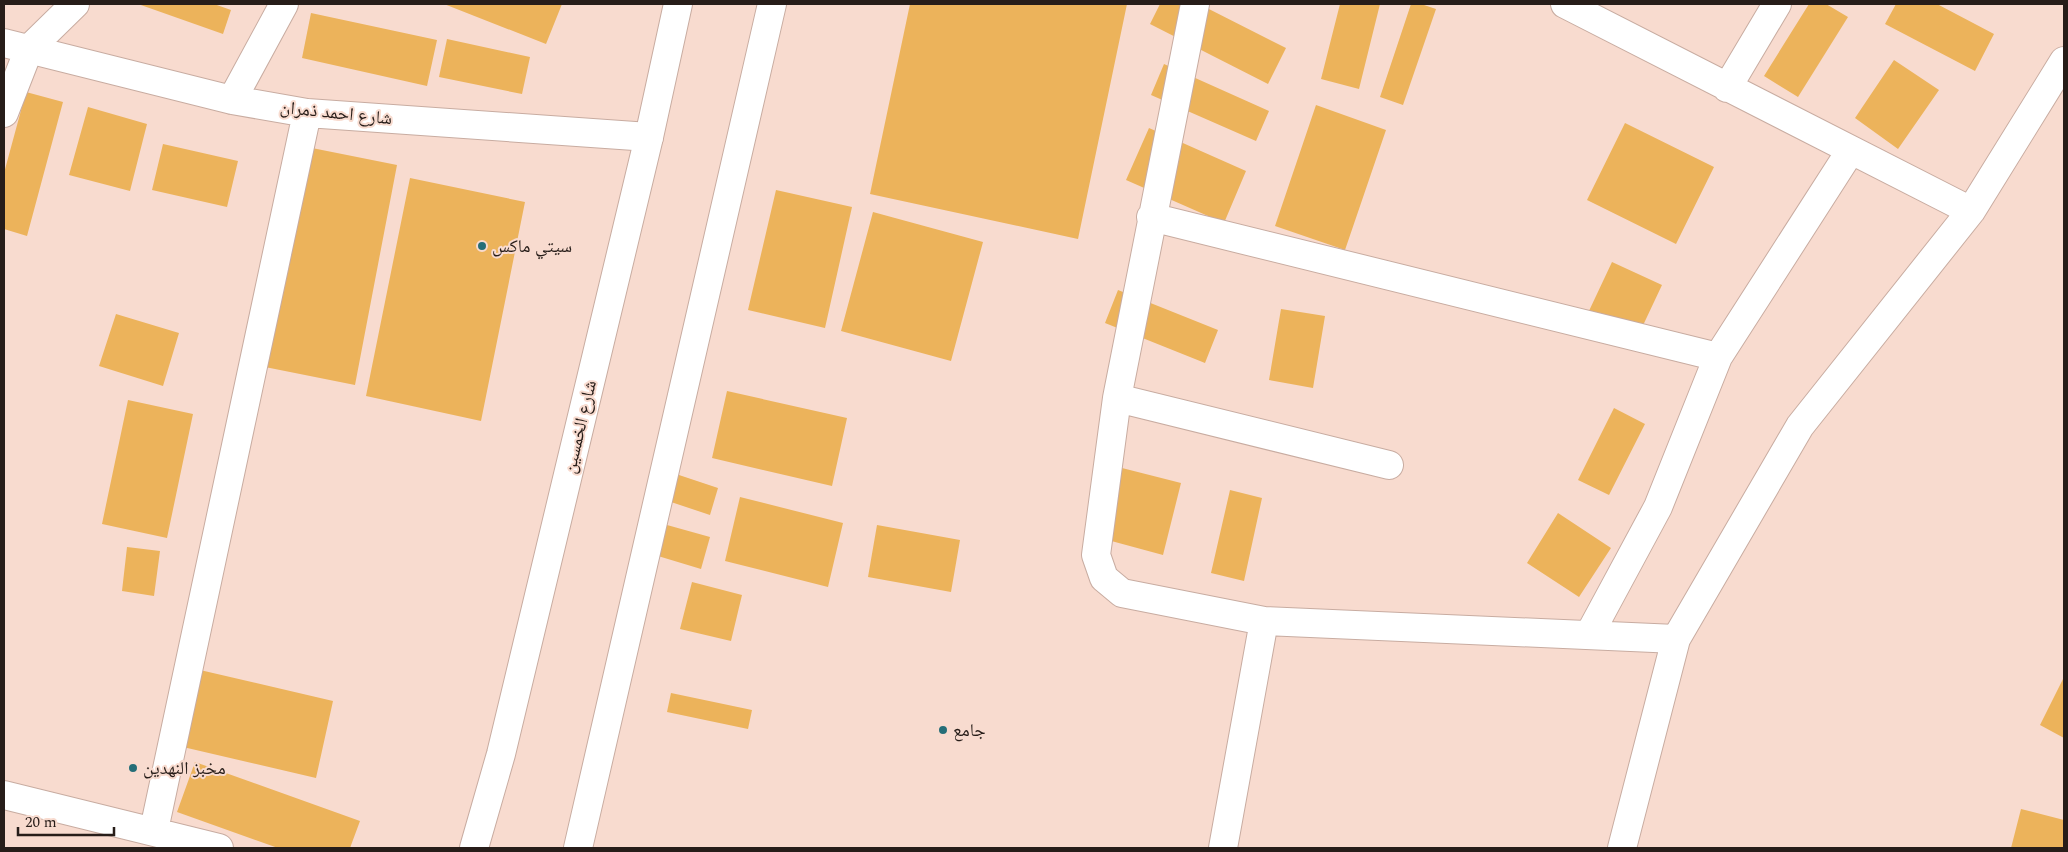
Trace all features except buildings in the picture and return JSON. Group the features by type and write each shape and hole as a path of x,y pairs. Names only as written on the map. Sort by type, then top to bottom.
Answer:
{"street":[{"path":"4,113 17,46 75,4"},
{"path":"232,100 284,4"},
{"name":"شارع الخمسين","path":"474,848 501,754 649,137 678,4"},
{"path":"578,848 772,4"},
{"path":"1195,4 1151,217 1117,398 1096,555 1104,578 1122,593 1264,621 1676,639"},
{"path":"1565,4 1971,211"},
{"path":"1727,88 1776,4"},
{"name":"شارع احمد ذمران","path":"4,37 17,46 232,100 307,113 649,137"},
{"path":"1622,848 1676,639 1800,426 1971,211 2064,61"},
{"path":"154,830 307,113"},
{"path":"1589,635 1658,507 1718,357 1851,150"},
{"path":"1151,217 1718,357"},
{"path":"1117,398 1389,465"},
{"path":"1223,848 1264,621"},
{"path":"4,795 154,830 219,848"}],"place":[{"name":"سيتي ماكس","path":"482,246"},
{"name":"جامع","path":"943,730"},
{"name":"مخبز النهدين","path":"133,768"}]}
